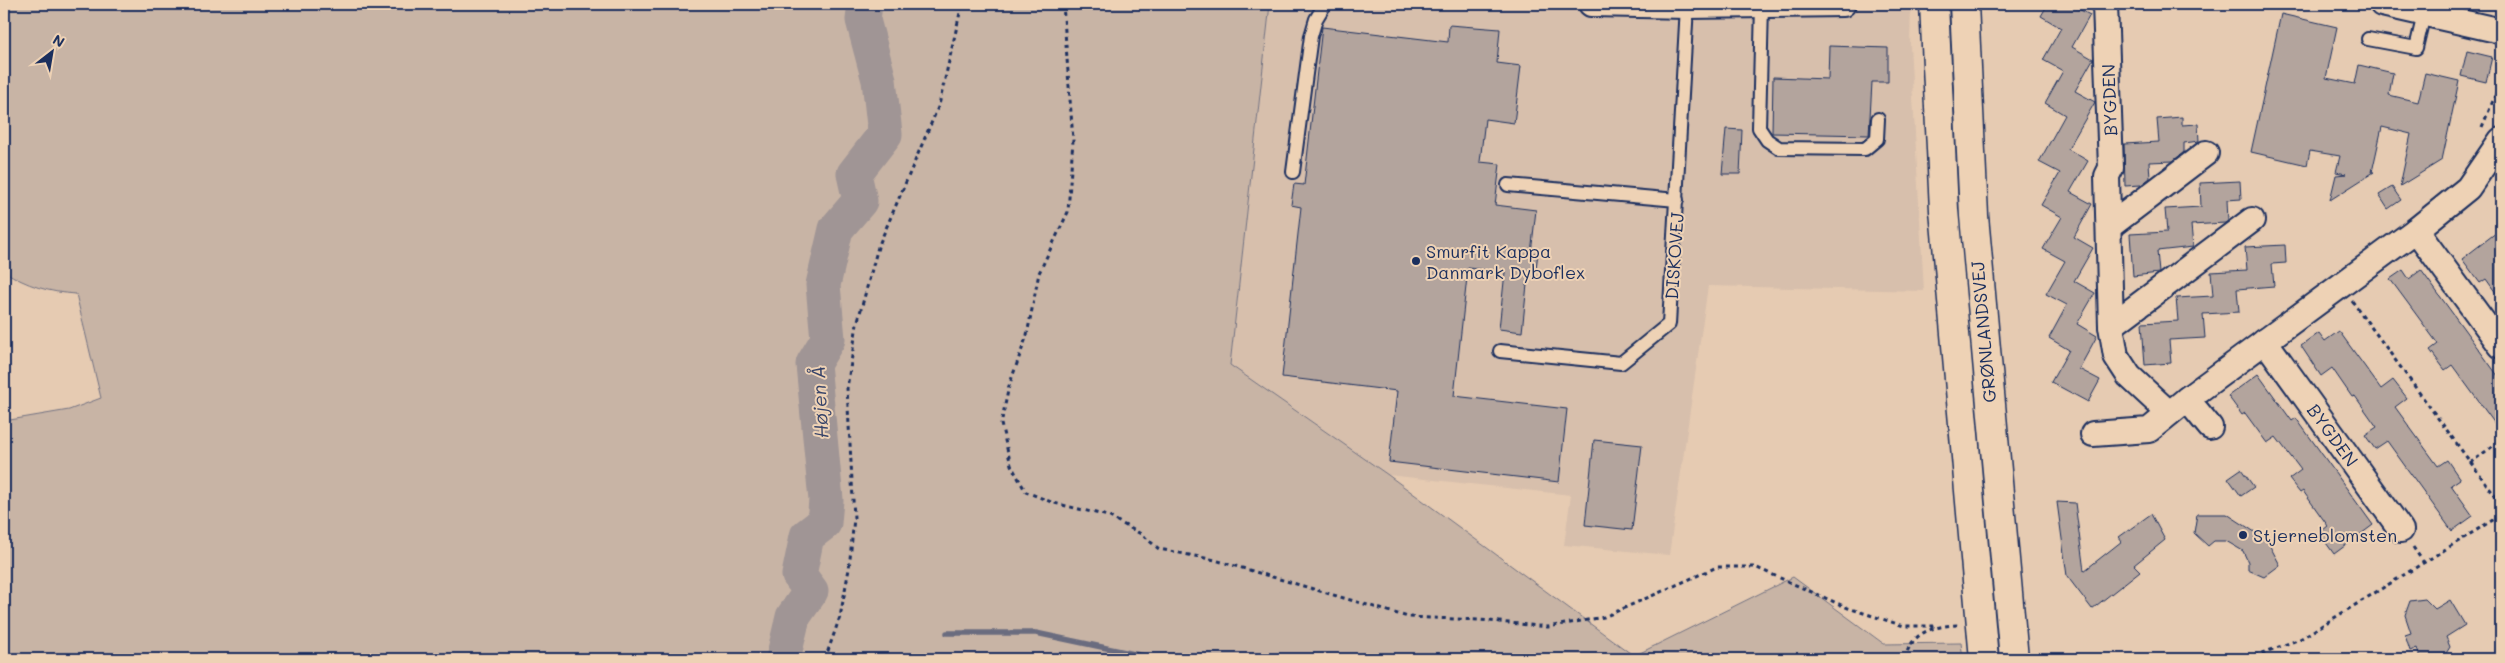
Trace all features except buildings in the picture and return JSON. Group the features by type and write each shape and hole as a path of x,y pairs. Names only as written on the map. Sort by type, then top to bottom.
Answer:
{"street":[{"path":"1591,4 1687,6 1720,4 1843,4"},
{"name":"GRØNLANDSVEJ","path":"1934,4 1944,210 1984,659"},
{"name":"GRØNLANDSVEJ","path":"1964,4 1974,216 2014,659"},
{"name":"BYGDEN","path":"2105,4 2111,168 2107,176 2110,226 2111,326 2116,356 2129,376 2210,428"},
{"path":"2382,4 2501,32"},
{"path":"2093,434 2149,430 2264,341 2416,230 2468,188 2501,140"},
{"path":"2110,226 2206,153"},
{"path":"2111,326 2252,220"},
{"path":"2416,230 2501,346"},
{"name":"BYGDEN","path":"2264,341 2401,530"}],"lane":[{"path":"1293,172 1311,36 1316,19 1325,4"},
{"path":"1762,5 1759,128 1767,140 1779,148 1865,149 1877,140 1878,119"},
{"name":"DISKOVEJ","path":"1500,351 1621,363 1669,324 1687,6"},
{"path":"2368,39 2416,48 2424,14"},
{"path":"1508,186 1677,200"}],"path":[{"path":"825,659 840,616 849,569 854,518 847,388 857,324 878,247 940,104 962,4"},
{"path":"1063,4 1073,140 1068,212 1039,273 1027,335 1009,386 1001,424 1011,465 1026,492 1054,503 1108,516 1141,534 1159,549 1215,560 1408,617 1480,620 1548,627 1604,617 1717,567 1755,566 1848,608 1904,626 1961,624"},
{"path":"2478,134 2488,118 2501,82"},
{"path":"2340,285 2501,504"},
{"path":"2470,463 2501,440"},
{"path":"2248,659 2255,658 2300,639 2501,516"},
{"path":"1905,659 1907,648 1920,634 1938,626"}],"shaded area":[{"path":"4,4 1270,4 1230,365 1388,475 1634,656 1793,577 1884,644 1961,643 1963,659 4,659 4,421 69,410 101,398 76,294 56,292 38,287 21,281 4,271"},
{"path":"1270,4 1911,4 1910,45 1924,291 1708,286 1669,555 1564,545 1571,495 1388,475 1230,365"}],"waterway":[{"name":"Højen Å","path":"783,659 793,617 811,591 799,575 807,536 824,523 826,500 813,364 828,339 823,285 836,229 860,201 854,174 885,134 879,80 863,20 865,4"},
{"path":"947,633 1036,633 1158,659"}],"place":[{"name":"Smurfit Kappa Danmark Dyboflex","path":"1416,261"},
{"name":"Stjerneblomsten","path":"2243,535"}]}
